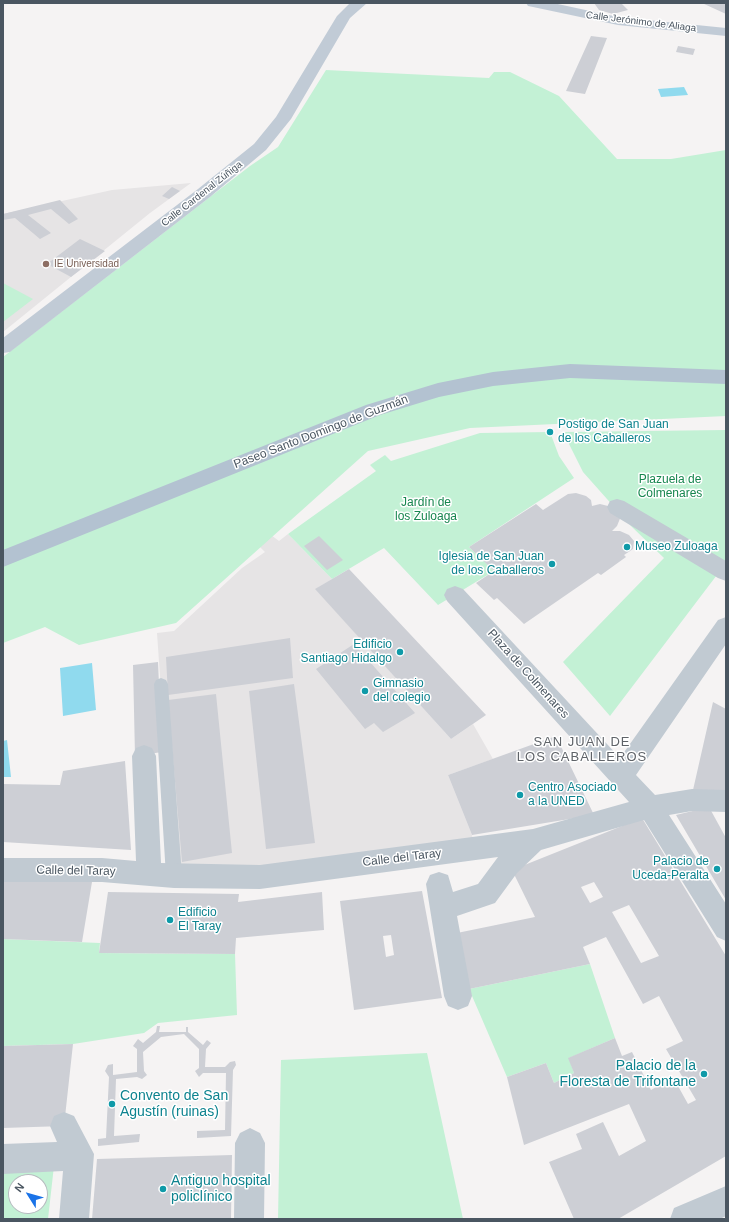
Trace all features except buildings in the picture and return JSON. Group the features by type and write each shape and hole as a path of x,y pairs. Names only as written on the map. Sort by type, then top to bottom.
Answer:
{"main road":[{"name":"Paseo Santo Domingo de Guzmán","path":"3,559 373,410 438,390 493,379 570,371 637,372 726,377"}],"street":[{"name":"Calle Cardenal Zúñiga","path":"3,348 204,193 260,147 283,119 344,16 358,3"},
{"name":"Calle Jerónimo de Aliaga","path":"533,3 618,21 726,32"},
{"path":"617,507 726,572"},
{"name":"Plaza de Colmenares","path":"455,595 650,807 726,928"},
{"path":"621,776 726,626"},
{"path":"144,756 149,874"},
{"name":"Calle del Taray","path":"3,870 102,870 174,876 260,877 533,841 650,807 692,800 726,801"},
{"path":"458,996 441,896 486,894 508,865 533,841"},
{"path":"64,1126 79,1154 74,1219"},
{"path":"249,1219 250,1144"},
{"path":"3,1159 55,1157 79,1154"},
{"path":"685,1219 726,1201"}],"lane":[{"path":"162,684 174,876"}],"shaded area":[{"name":"IE Universidad","path":"191,183 150,213 3,332 3,214 112,190"},
{"path":"288,534 332,579 316,589 451,739 473,724 493,759 448,775 472,835 474,849 174,876 157,633 174,631 242,568 265,552 258,545 271,535 279,541"}],"green space":[{"path":"326,70 489,78 494,72 510,72 559,96 617,159 671,159 726,150 726,416 470,428 368,451 176,623 79,645 45,627 3,643 3,357 250,166 278,147"},
{"path":"3,283 33,299 3,322"},
{"name":"Plazuela de Colmenares","path":"726,430 726,563 610,716 563,662 664,558 631,526 583,472 563,432"},
{"name":"Jardín de los Zuloaga","path":"550,432 559,456 574,478 469,547 494,571 438,605 384,548 332,579 288,534 376,471 370,465 385,455 391,461 480,433"},
{"path":"3,939 100,943 99,953 235,954 237,1015 158,1023 144,1033 73,1044 3,1046"},
{"path":"590,964 615,1038 569,1058 574,1073 554,1083 546,1063 507,1077 469,989"},
{"path":"427,1053 463,1219 278,1219 281,1060"},
{"path":"55,1157 48,1219 3,1219 3,1159"}],"water":[{"path":"684,87 688,95 661,97 658,89"},
{"path":"92,663 96,710 63,716 60,668"},
{"path":"7,740 11,777 3,777 3,741"}],"place":[{"name":"IE Universidad","path":"46,264"},
{"name":"Postigo de San Juan de los Caballeros","path":"550,432"},
{"name":"Museo Zuloaga","path":"627,547"},
{"name":"Iglesia de San Juan de los Caballeros","path":"552,564"},
{"name":"Edificio Santiago Hidalgo","path":"400,652"},
{"name":"Gimnasio del colegio","path":"365,691"},
{"name":"Centro Asociado a la UNED","path":"520,795"},
{"name":"Palacio de Uceda-Peralta","path":"717,869"},
{"name":"Edificio El Taray","path":"170,920"},
{"name":"Palacio de la Floresta de Trifontane","path":"704,1074"},
{"name":"Convento de San Agustín (ruinas)","path":"112,1104"},
{"name":"Antiguo hospital policlínico","path":"163,1189"}],"district":[{"name":"SAN JUAN DE LOS CABALLEROS","path":"582,750"}]}
